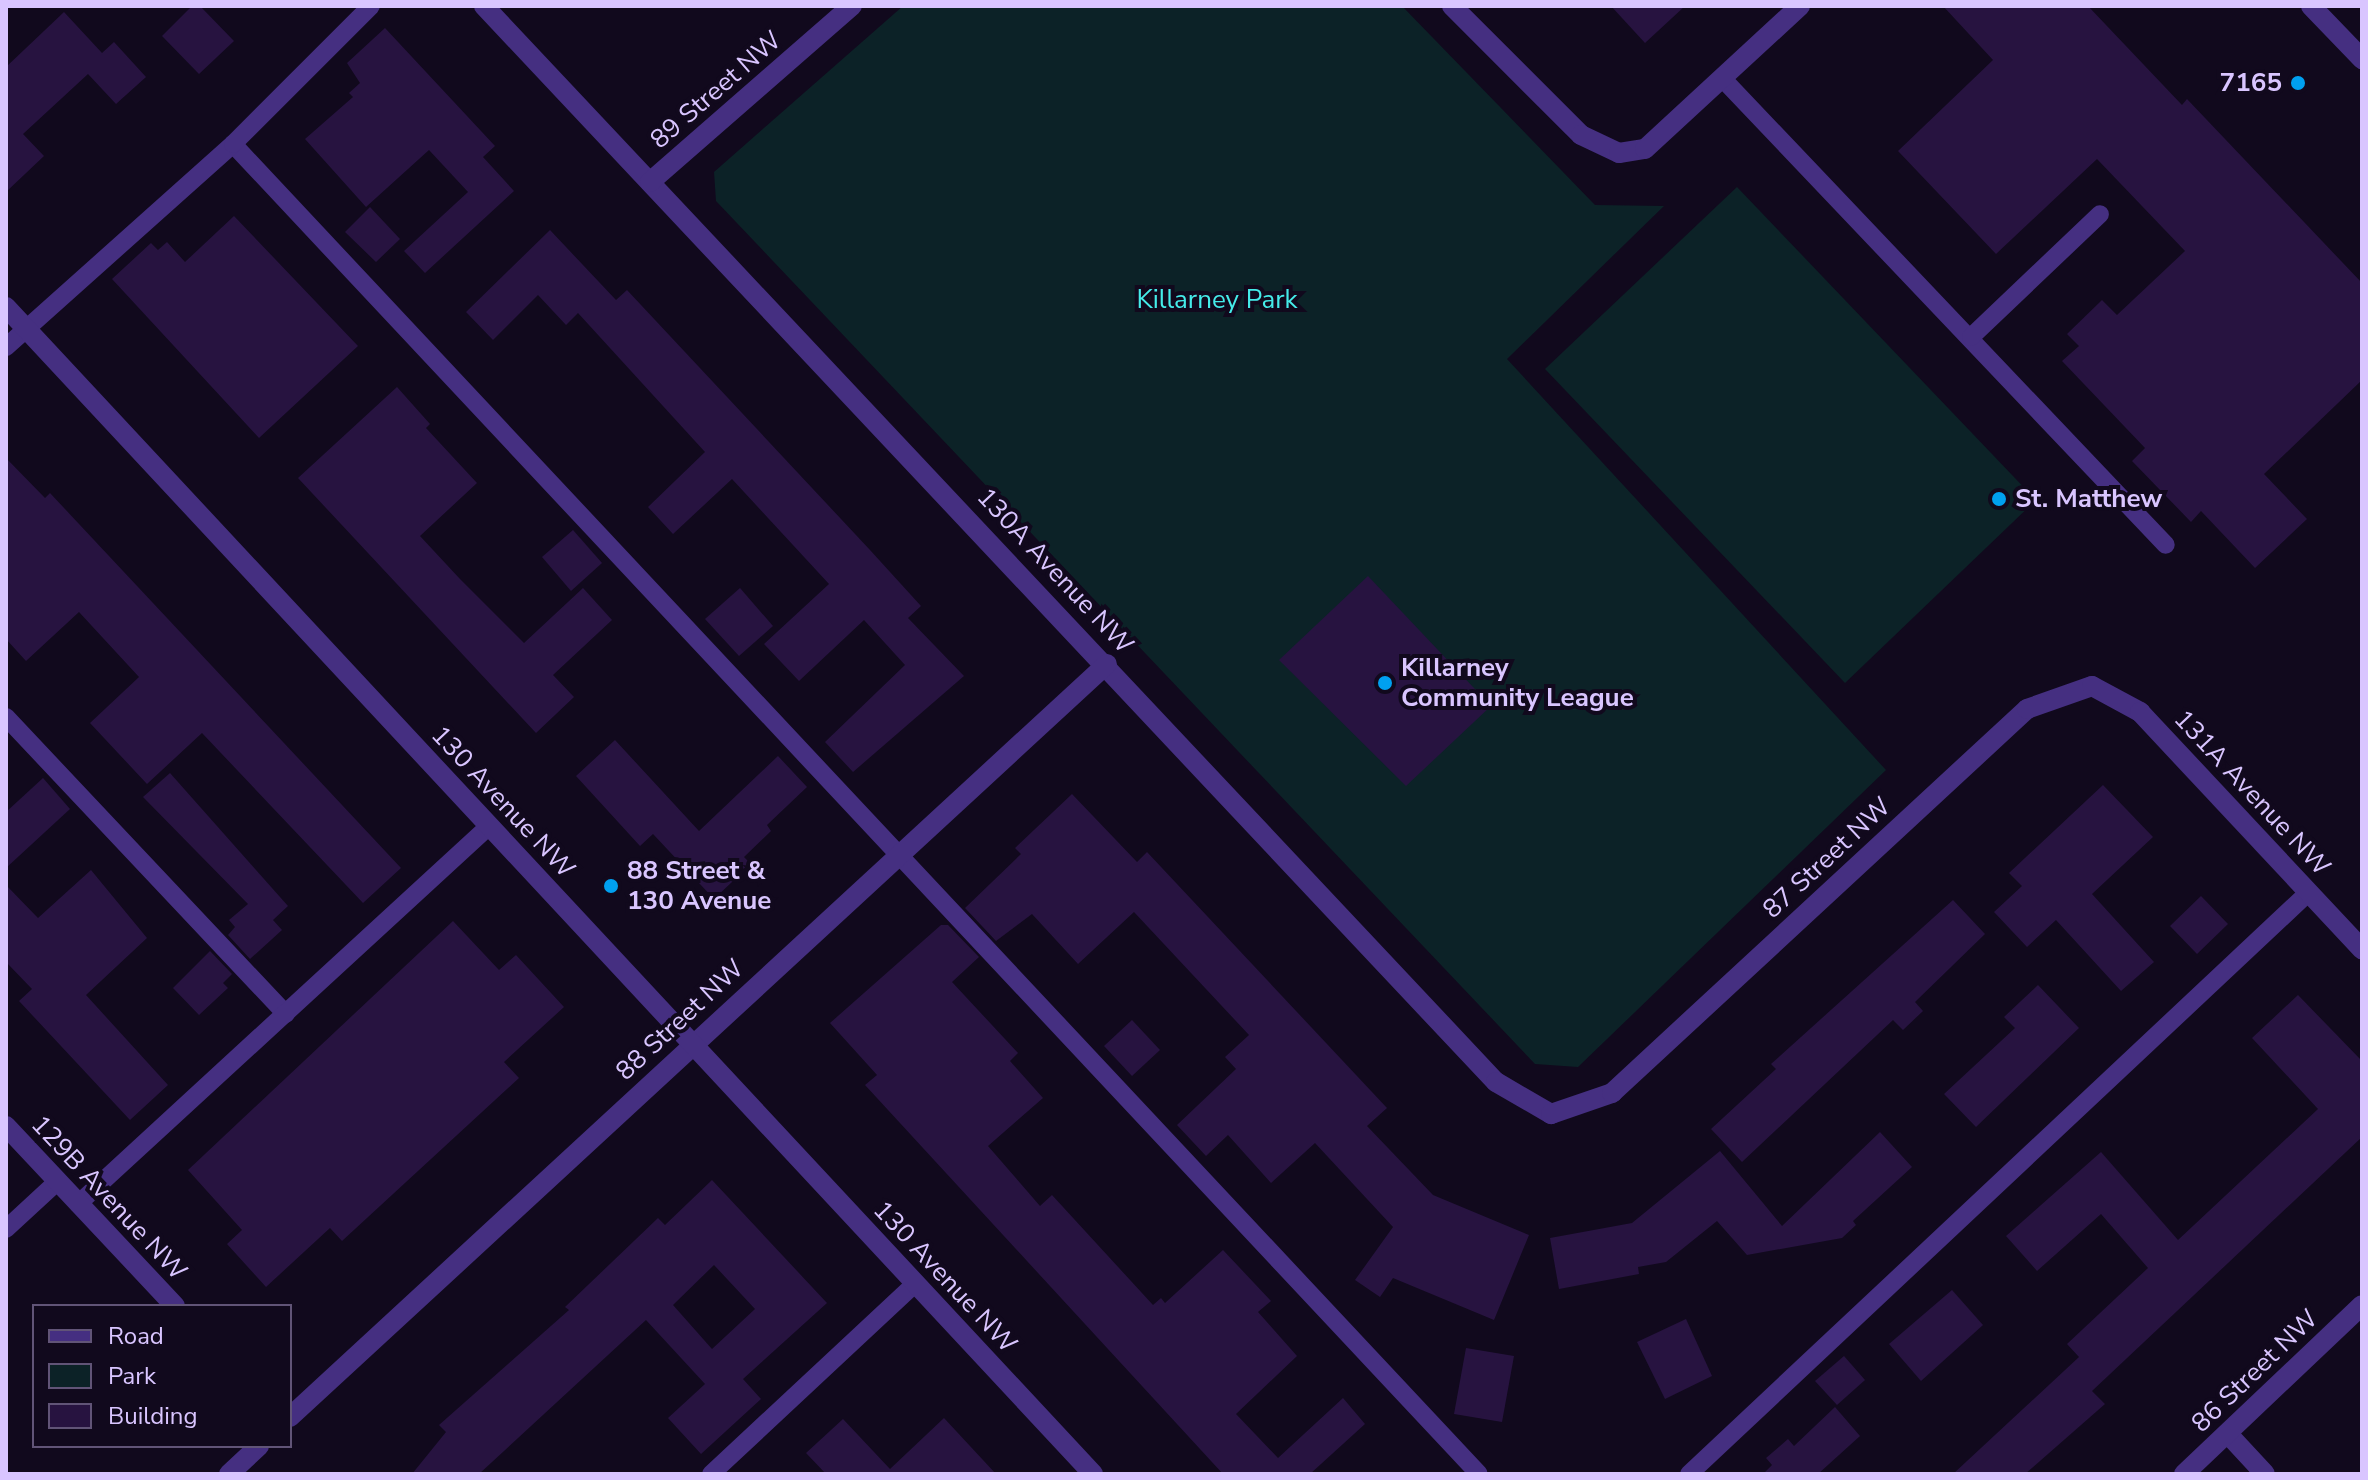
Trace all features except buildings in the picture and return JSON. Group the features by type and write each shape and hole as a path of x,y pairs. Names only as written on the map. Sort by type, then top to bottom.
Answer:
{"street":[{"name":"130A Avenue NW","path":"484,6 1107,664 1496,1082 1551,1114 1612,1093"},
{"name":"89 Street NW","path":"650,182 852,6"},
{"path":"1452,6 1581,135 1619,153 1645,149 1800,6"},
{"path":"2311,6 2362,59"},
{"name":"130 Avenue NW","path":"6,307 1093,1474"},
{"name":"88 Street NW","path":"292,1415 1107,664"},
{"name":"87 Street NW","path":"1612,1093 2027,709 2092,686"},
{"name":"131A Avenue NW","path":"2092,686 2140,712 2362,949"},
{"name":"129B Avenue NW","path":"6,1126 173,1304"},
{"name":"86 Street NW","path":"2184,1474 2362,1305"},
{"path":"2228,1434 2265,1474"},
{"path":"229,1474 257,1448"}],"lane":[{"path":"6,347 233,144 371,6"},
{"path":"1722,78 2166,545"},
{"path":"233,144 1479,1474"},
{"path":"1971,337 2100,214"},
{"path":"6,717 286,1014"},
{"path":"78,1204 489,826"},
{"path":"1689,1474 2309,892"},
{"path":"6,1229 57,1182"},
{"path":"711,1474 916,1283"}],"green space":[{"name":"Killarney Park","path":"903,6 1402,6 1595,205 1664,206 1507,359 1886,770 1578,1067 1535,1064 716,201 714,172"},
{"path":"1737,187 2036,500 1845,683 1545,369"}],"place":[{"name":"7165","path":"2298,83"},
{"name":"St. Matthew","path":"1999,499"},
{"name":"Killarney Community League","path":"1385,683"},
{"name":"88 Street & 130 Avenue","path":"611,886"}]}
